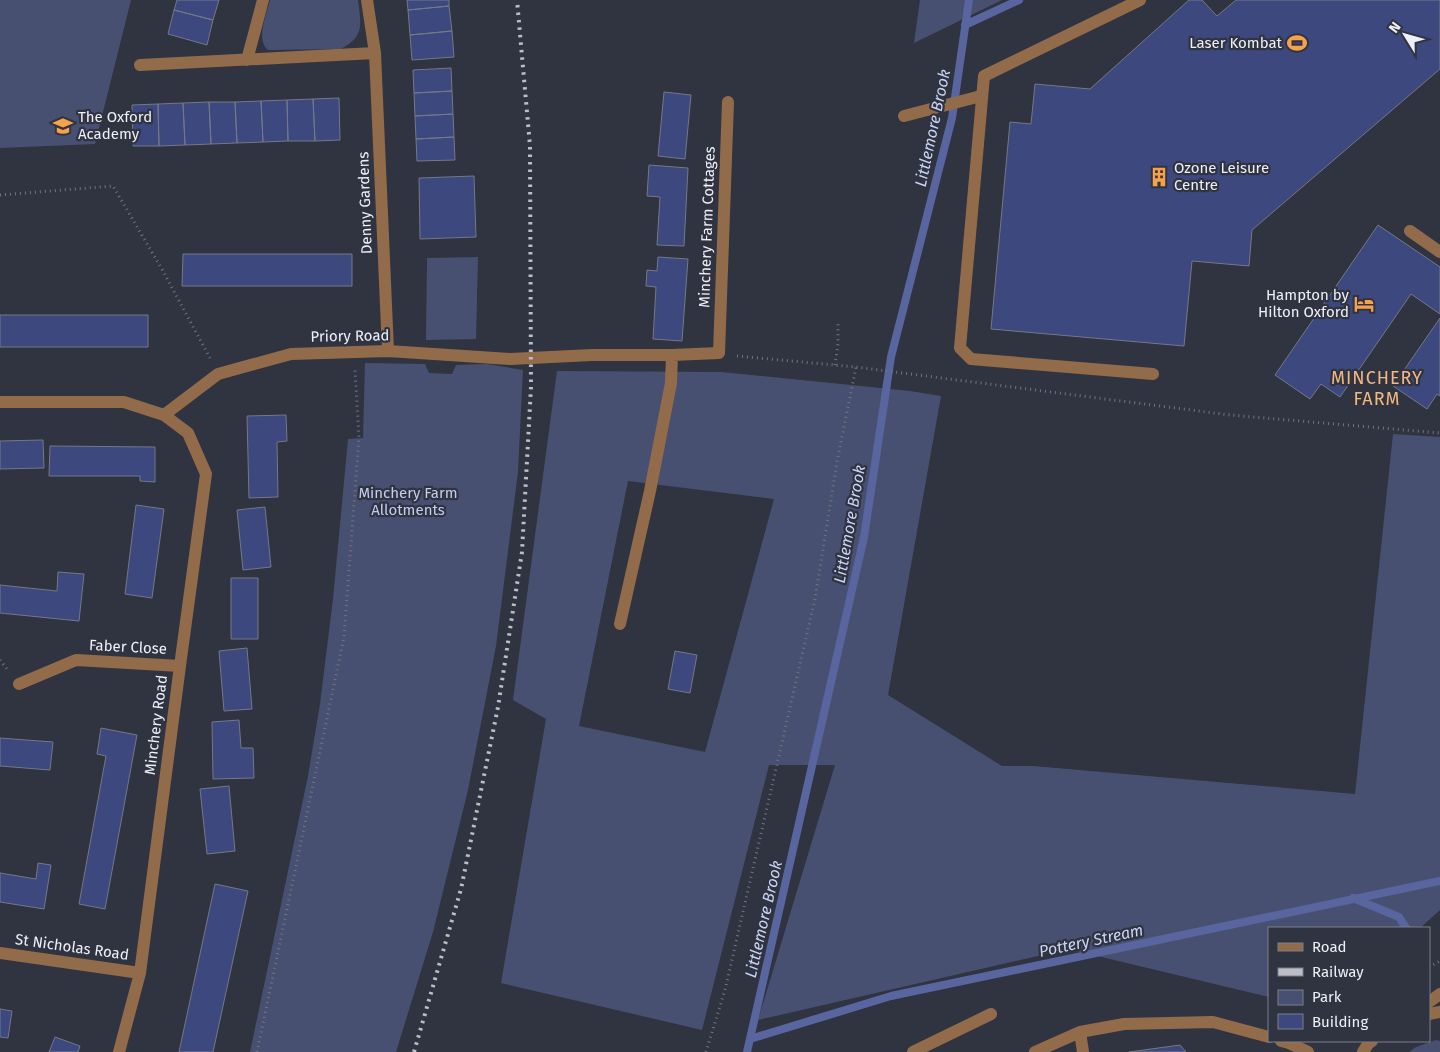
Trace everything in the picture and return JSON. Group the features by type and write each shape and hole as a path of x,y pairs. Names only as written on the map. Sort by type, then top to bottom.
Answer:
{"street":[{"path":"248,60 263,0"},
{"name":"Denny Gardens","path":"367,0 375,53 388,351"},
{"path":"1140,0 984,76 960,348 971,359 1153,374"},
{"path":"140,65 375,53"},
{"path":"904,116 982,96"},
{"name":"Minchery Farm Cottages","path":"719,353 728,102"},
{"path":"1410,231 1440,252"},
{"name":"Priory Road","path":"164,416 218,374 291,354 388,351 510,359 592,355 719,353"},
{"path":"620,624 650,491 671,383 672,355"},
{"path":"0,402 124,402 164,416"},
{"name":"Minchery Road","path":"119,1052 140,973 206,474 188,433 164,416"},
{"name":"Faber Close","path":"18,684 76,660 180,666"},
{"name":"St Nicholas Road","path":"0,953 140,973"},
{"path":"913,1052 991,1014"},
{"path":"1035,1052 1080,1032 1124,1024 1213,1022 1268,1037"},
{"path":"1080,1032 1083,1052"},
{"path":"1283,1042 1308,1052"},
{"path":"1363,1052 1371,1042"}],"path":[{"path":"0,195 113,186 163,271 218,374"},
{"path":"835,365 838,323"},
{"path":"257,1052 344,637 359,438 354,352"},
{"path":"719,353 746,358 856,367 1230,415 1440,433"},
{"path":"706,1052 725,990 815,599 837,462 856,367"}],"green space":[{"name":"The Oxford Academy","path":"0,0 131,0 95,144 0,148"},
{"path":"270,0 358,0 360,29 354,40 340,49 268,50 262,40 262,33"},
{"path":"920,0 1002,0 914,43"},
{"path":"478,257 476,339 426,340 427,258"},
{"name":"Minchery Farm Allotments","path":"365,363 425,364 429,373 452,374 456,365 487,364 523,370 518,472 496,646 468,790 433,932 396,1052 250,1052 308,776 320,704 333,599 348,439 363,438"},
{"path":"557,371 721,372 910,391 941,396 888,695 1002,766 1033,766 1355,794 1393,434 1440,437 1440,910 1421,927 1268,927 1268,997 1068,949 758,1020 835,765 769,765 702,1030 501,983 546,719 513,700","holes":["628,481 774,499 705,752 579,726"]},
{"path":"1436,1040 1440,1041 1440,1052 1409,1052 1416,1047"}],"building":[{"path":"177,0 219,0 213,20 174,10"},
{"path":"407,0 449,0 449,6 408,10"},
{"name":"Ozone Leisure Centre","path":"1189,0 1202,0 1217,16 1236,0 1440,0 1440,69 1252,230 1249,266 1192,261 1184,346 991,329 1010,122 1031,124 1035,84 1090,89"},
{"path":"449,6 452,31 410,35 408,10"},
{"path":"174,10 213,20 207,45 168,34"},
{"path":"452,31 454,57 412,60 410,35"},
{"path":"451,68 452,91 414,93 413,70"},
{"path":"452,91 453,114 415,116 414,93"},
{"path":"664,92 691,95 685,159 658,156"},
{"path":"339,98 340,140 315,141 313,99"},
{"path":"313,99 315,141 288,141 287,100"},
{"path":"287,100 288,141 263,142 261,101"},
{"path":"261,101 263,142 237,143 235,102"},
{"path":"209,102 211,144 185,145 183,103"},
{"path":"209,102 235,102 237,143 211,144"},
{"path":"183,103 185,145 159,146 158,104"},
{"path":"158,104 159,146 133,146 132,105"},
{"path":"453,114 454,137 416,139 415,116"},
{"path":"454,137 455,160 417,161 416,139"},
{"path":"649,165 688,168 684,246 657,245 660,197 647,196"},
{"path":"474,176 476,237 420,239 419,178"},
{"name":"Hampton by Hilton Oxford","path":"1378,225 1440,267 1440,314 1411,294 1340,397 1321,384 1310,399 1275,375"},
{"path":"183,254 352,254 352,286 182,286"},
{"path":"658,257 688,259 682,341 653,339 656,287 646,286 647,270 657,271"},
{"path":"0,315 148,315 148,347 0,347"},
{"path":"1440,318 1440,396 1437,394 1427,409 1393,386"},
{"path":"286,415 287,441 277,442 278,497 249,498 247,416"},
{"path":"43,440 44,468 0,469 0,441"},
{"path":"50,446 155,447 155,482 140,481 140,476 49,476"},
{"path":"136,505 164,509 152,598 125,594"},
{"path":"265,507 271,567 243,570 237,510"},
{"path":"58,572 84,574 79,621 0,613 0,585 57,591"},
{"path":"231,578 258,578 258,639 231,639"},
{"path":"247,648 252,709 224,711 219,651"},
{"path":"675,651 697,655 690,693 668,689"},
{"path":"239,720 241,748 253,748 254,778 213,779 212,722"},
{"path":"101,728 137,735 105,909 79,904 106,756 97,754"},
{"path":"0,738 53,742 50,770 0,766"},
{"path":"229,786 235,851 207,854 200,789"},
{"path":"38,863 51,865 44,909 0,902 0,873 36,879"},
{"path":"215,884 248,891 213,1052 179,1052"},
{"path":"0,1009 12,1011 8,1038 0,1037"},
{"path":"55,1037 80,1046 78,1052 49,1052"},
{"path":"1180,1045 1186,1052 1129,1052"}],"waterway":[{"name":"Littlemore Brook","path":"747,1052 864,537 891,357 952,118 969,0"},
{"path":"965,25 1019,0"},
{"name":"Pottery Stream","path":"750,1039 891,996 1440,881"},
{"path":"1353,898 1399,917 1405,927"}],"railway":[{"path":"414,1052 461,889 498,707 522,552 531,387 530,146 517,0"}],"place":[{"name":"Laser Kombat","path":"1297,43"},
{"name":"The Oxford Academy","path":"63,126"},
{"name":"Ozone Leisure Centre","path":"1159,177"},
{"name":"Hampton by Hilton Oxford","path":"1364,304"}],"district":[{"name":"MINCHERY FARM","path":"1377,388"}]}
